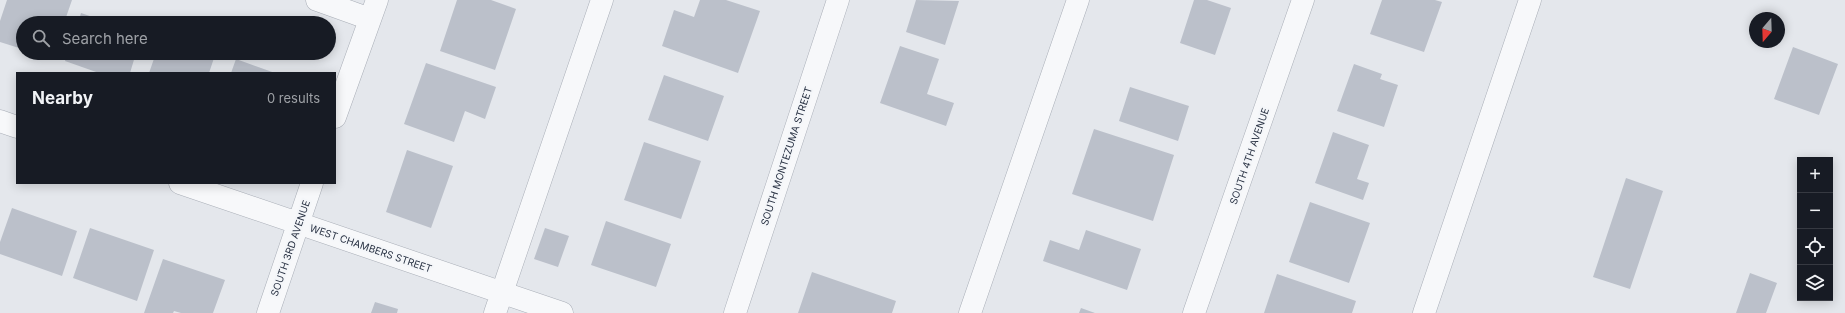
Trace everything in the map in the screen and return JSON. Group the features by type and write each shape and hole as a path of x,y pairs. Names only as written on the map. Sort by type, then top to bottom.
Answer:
{"street":[{"path":"317,0 373,9 336,114"},
{"path":"495,313 602,0"},
{"name":"SOUTH MONTEZUMA STREET","path":"735,313 838,0"},
{"path":"970,313 1078,0"},
{"name":"SOUTH 4TH AVENUE","path":"1194,313 1303,0"},
{"path":"1424,313 1530,0"},
{"path":"0,121 16,127"},
{"name":"WEST CHAMBERS STREET","path":"183,184 562,313"},
{"name":"SOUTH 3RD AVENUE","path":"268,313 312,184"}],"building":[{"path":"7,0 72,0 66,16 16,16 16,47 0,42 0,21"},
{"path":"457,0 491,0 516,9 495,70 440,51"},
{"path":"700,0 726,0 760,11 738,73 662,46 674,10 694,17"},
{"path":"916,0 959,1 945,45 906,32"},
{"path":"1194,0 1207,0 1231,8 1215,55 1180,43"},
{"path":"1382,0 1435,0 1442,2 1424,52 1370,34"},
{"path":"81,13 90,16 80,16"},
{"path":"900,46 939,59 927,94 954,103 946,126 880,103"},
{"path":"1793,47 1838,64 1819,115 1774,99"},
{"path":"134,60 130,72 96,72 65,61"},
{"path":"154,60 213,60 209,72 149,72"},
{"path":"236,60 239,60 272,72 231,72"},
{"path":"426,63 496,87 485,119 465,111 454,142 404,124"},
{"path":"1354,64 1382,74 1380,79 1398,85 1384,127 1337,111"},
{"path":"664,75 724,96 708,141 648,120"},
{"path":"1130,87 1189,106 1178,141 1119,121"},
{"path":"1094,129 1174,155 1153,221 1072,194"},
{"path":"1333,132 1369,145 1357,179 1369,183 1363,200 1315,183"},
{"path":"644,142 701,161 681,219 624,200"},
{"path":"407,150 453,166 431,228 386,212"},
{"path":"1626,178 1663,191 1630,289 1593,277"},
{"path":"1310,202 1370,223 1349,283 1289,262"},
{"path":"12,208 77,231 62,276 0,254 0,242"},
{"path":"606,221 671,244 656,287 591,265"},
{"path":"90,228 154,250 137,301 73,278"},
{"path":"545,228 569,236 558,267 534,259"},
{"path":"1086,230 1141,249 1127,290 1043,261 1050,240 1079,250"},
{"path":"163,259 225,280 213,313 181,313 174,311 173,313 144,313"},
{"path":"812,272 896,301 892,313 798,313"},
{"path":"1750,273 1777,283 1766,313 1736,313"},
{"path":"1277,274 1356,301 1352,313 1264,313"},
{"path":"375,302 398,309 397,313 371,313"},
{"path":"1081,308 1095,313 1079,313"}]}
